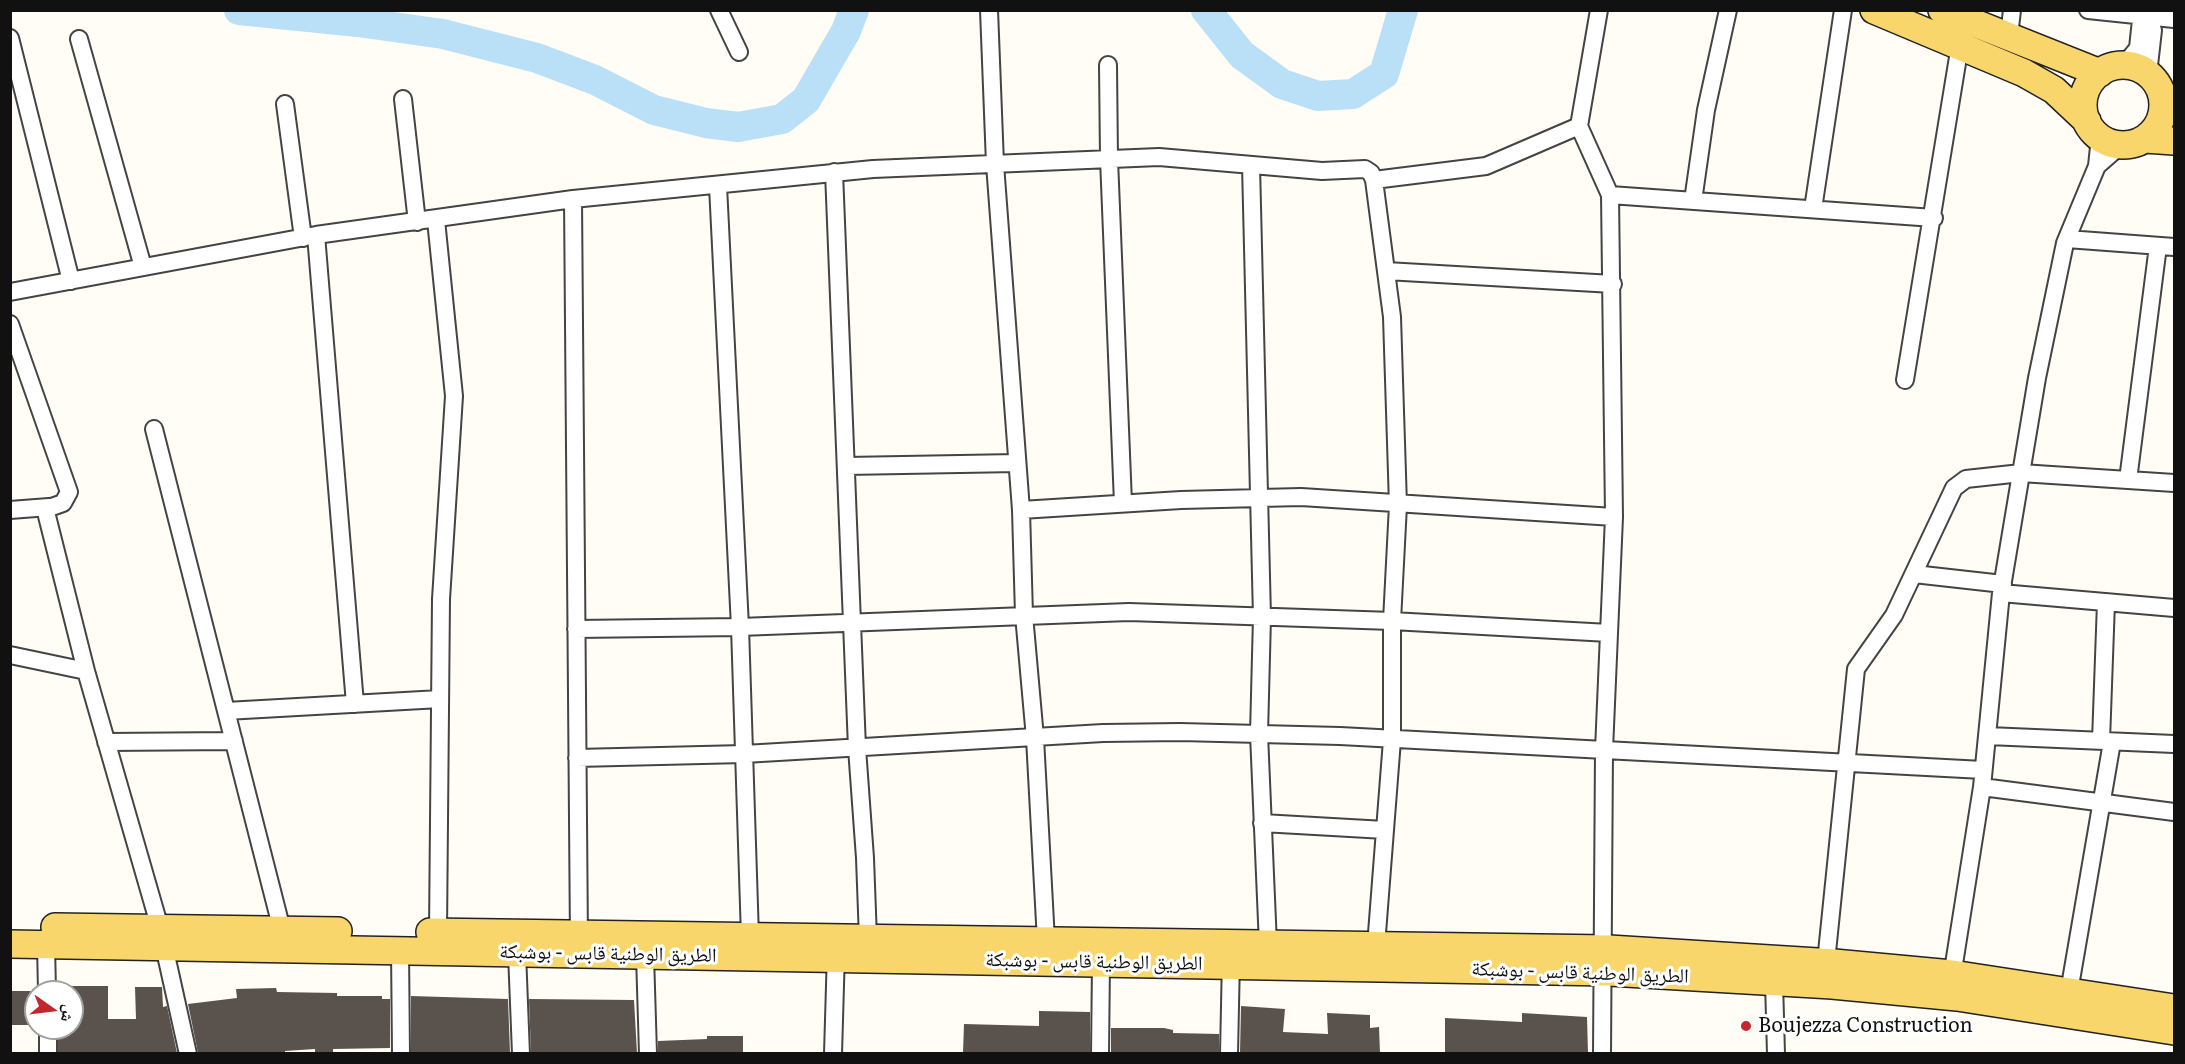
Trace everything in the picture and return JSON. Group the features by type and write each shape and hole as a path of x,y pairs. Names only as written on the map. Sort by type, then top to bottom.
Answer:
{"main road":[{"path":"1874,10 2024,73 2054,90 2113,136 2175,141"},
{"path":"1942,10 2011,23 2141,79 2163,111 2160,122 2113,136"},
{"path":"2113,136 2084,108 2085,95 2091,82 2141,79"},
{"name":"الطريق الوطنية قابس - بوشبكة","path":"10,926 163,938 400,950 517,953 579,944 750,937 836,948 1101,963 1231,954 1268,945 1376,946 1601,961 1774,982 1950,986 2069,992 2175,1008"},
{"name":"الطريق الوطنية قابس - بوشبكة","path":"10,944 163,938 282,930 438,932 579,944 645,955 836,948 868,939 1046,941 1231,954 1601,961 1826,962 2175,1030"}],"street":[{"path":"719,10 739,52"},
{"path":"989,10 995,164 1021,510 1024,615 1035,738 1046,941"},
{"path":"1599,10 1579,126 1610,195 1614,517 1604,750 1602,1053"},
{"path":"1693,201 1706,110 1728,10"},
{"path":"1814,209 1843,10"},
{"path":"2088,10 2175,19"},
{"path":"2141,79 2146,15"},
{"path":"2141,79 2139,48 2146,15"},
{"path":"10,38 71,281"},
{"path":"79,39 142,267"},
{"path":"1905,380 1934,218 1960,45"},
{"path":"1108,65 1108,159 1123,503"},
{"path":"403,99 417,222"},
{"path":"285,104 310,236 355,704"},
{"path":"1374,180 1486,166 1579,126"},
{"path":"1950,986 1983,779 2002,588 2039,367 2067,239 2097,166 2113,136"},
{"path":"10,292 310,236 573,199 718,186 834,172 1172,158 1322,171 1365,169 1371,173 1374,180 1394,346 1398,505 1392,621 1392,740 1376,946"},
{"path":"1251,165 1262,617 1259,734 1268,945"},
{"path":"834,172 857,748 868,939"},
{"path":"718,186 740,627 750,937"},
{"path":"1610,195 1934,218"},
{"path":"573,199 579,944"},
{"path":"436,220 454,396 446,500 440,699 438,932"},
{"path":"2067,239 2166,247 2128,480"},
{"path":"1386,271 1612,284"},
{"path":"10,324 69,492 63,503 49,507 10,510"},
{"path":"154,429 282,930"},
{"path":"846,466 1017,463"},
{"path":"1826,962 1856,669 1887,628 1950,496 1959,482 1972,477 2021,473 2175,483"},
{"path":"1021,510 1123,503 1301,497 1614,517"},
{"path":"49,507 46,513 86,671 163,938 188,1053"},
{"path":"1914,574 2106,602 2175,608"},
{"path":"2069,992 2103,804 2106,741 2106,602"},
{"path":"576,628 740,627 1129,612 1392,621 1609,633"},
{"path":"10,655 86,671"},
{"path":"226,711 440,699"},
{"path":"577,758 744,754 1132,732 1259,734 1848,763 1983,779 2103,804 2175,812"},
{"path":"1988,736 2175,744"},
{"path":"106,742 234,741"},
{"path":"1262,823 1385,830"},
{"path":"46,944 47,980"},
{"path":"833,1053 836,948"},
{"path":"400,950 401,1053"},
{"path":"517,953 521,1053"},
{"path":"1229,1053 1231,954"},
{"path":"645,955 648,1053"},
{"path":"1100,1053 1101,963"},
{"path":"1774,982 1776,1053"}],"building":[{"path":"84,986 108,986 108,1019 136,1019 135,987 162,987 163,1007 167,1006 177,1053 58,1053 58,1040 84,1040"},
{"path":"276,988 277,992 337,993 337,996 382,996 382,999 390,999 390,1048 333,1049 333,1052 315,1053 315,1049 285,1051 285,1053 198,1053 188,1004 237,998 236,989"},
{"path":"10,991 24,991 24,1025 10,1025"},
{"path":"411,996 508,999 510,1053 411,1053"},
{"path":"529,999 634,1000 637,1053 531,1053"},
{"path":"1241,1006 1285,1009 1283,1032 1328,1034 1327,1013 1370,1015 1370,1028 1379,1027 1380,1053 1240,1053"},
{"path":"1039,1011 1090,1012 1090,1053 963,1053 964,1024 1039,1026"},
{"path":"1522,1013 1587,1017 1588,1053 1445,1053 1445,1018 1522,1022"},
{"path":"1111,1028 1164,1028 1173,1030 1173,1033 1219,1034 1219,1053 1111,1053"},
{"path":"707,1036 743,1036 743,1053 658,1053 658,1041 707,1039"}],"waterway":[{"path":"239,10 358,22 443,34 537,58 595,80 654,110 706,123 738,127 782,119 806,100 846,31 854,10"},
{"path":"1206,10 1242,55 1282,84 1318,96 1353,94 1384,74 1403,10"}],"place":[{"name":"Boujezza Construction","path":"1746,1026"}]}
